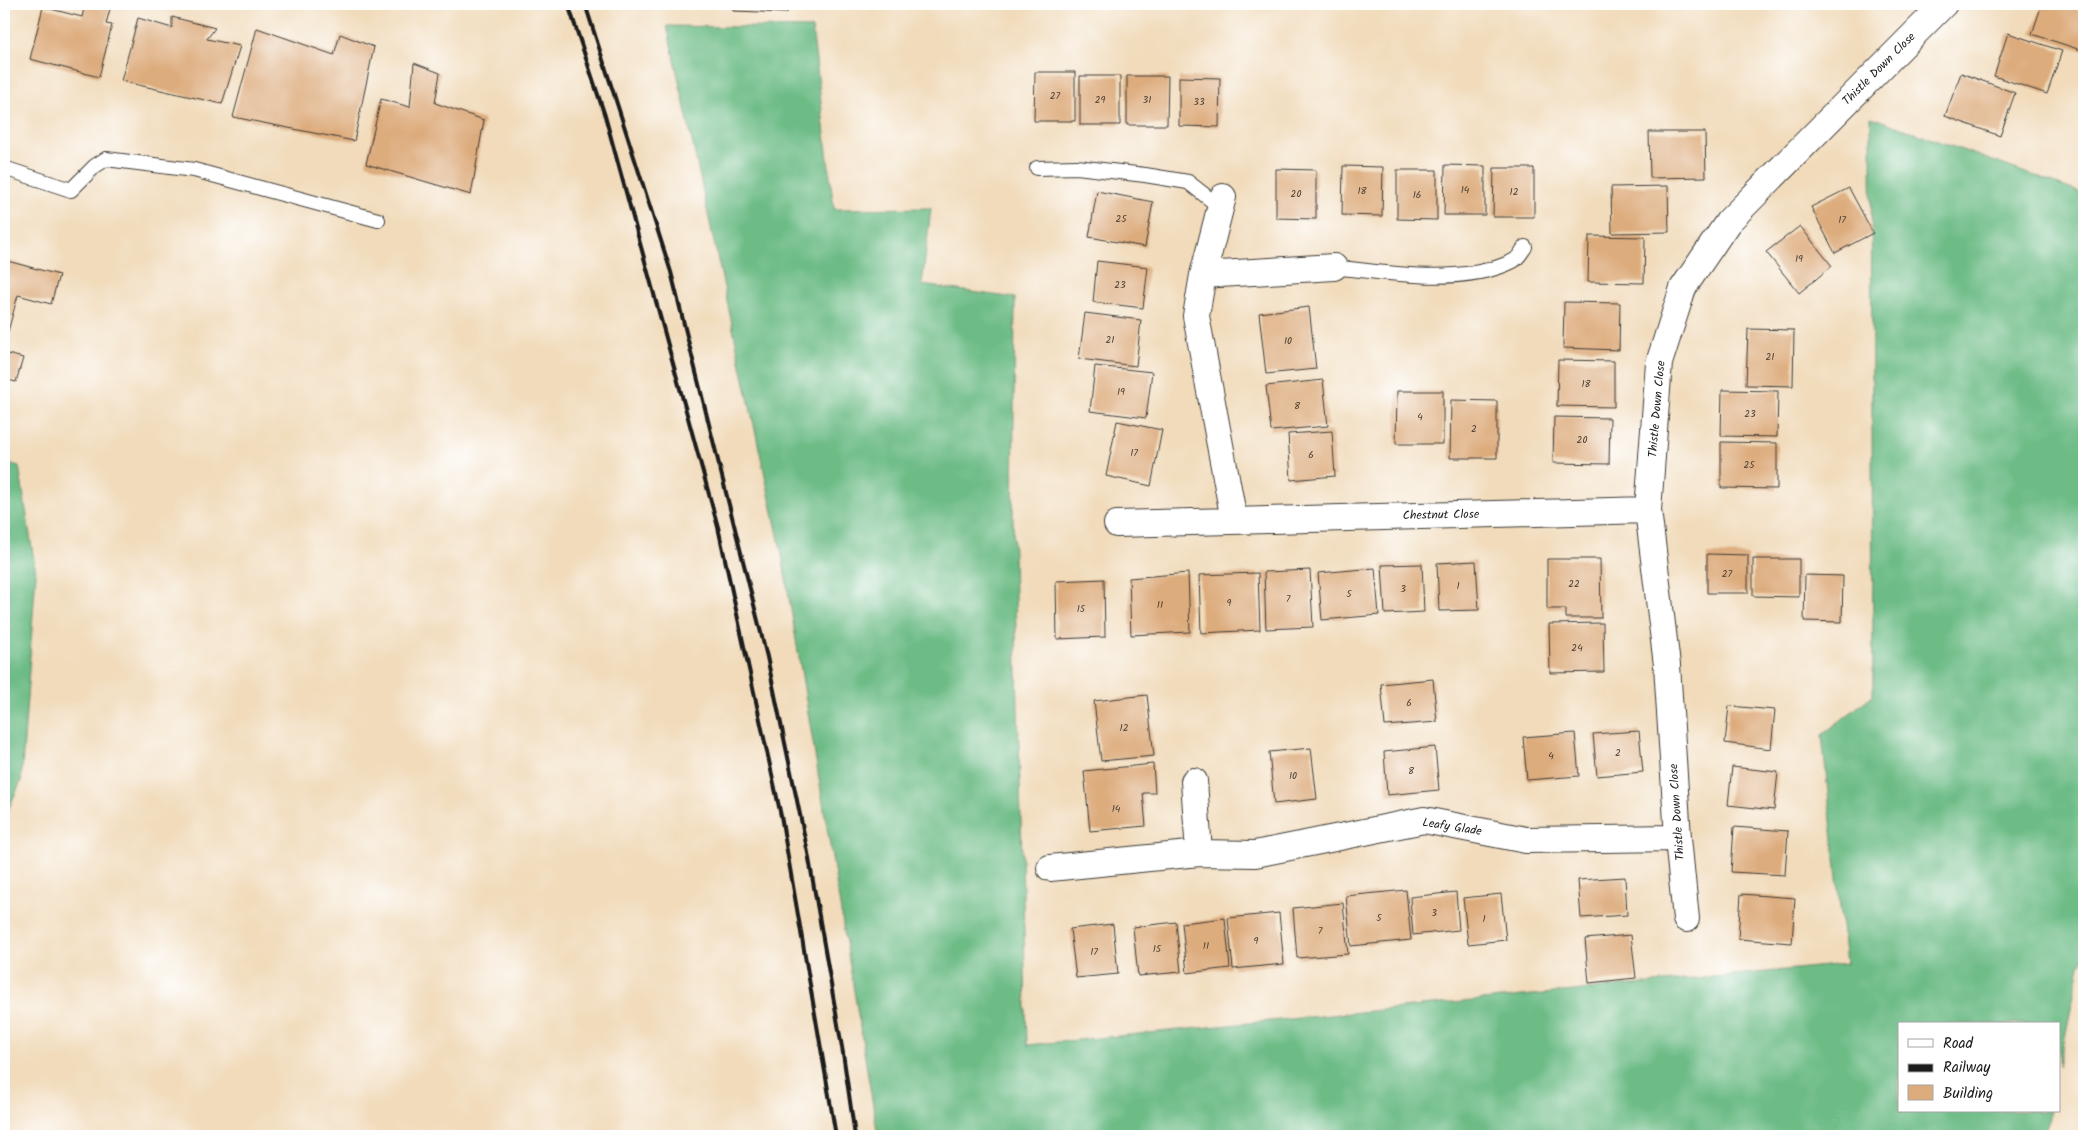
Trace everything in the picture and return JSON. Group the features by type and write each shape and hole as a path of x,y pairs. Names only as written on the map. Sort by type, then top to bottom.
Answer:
{"street":[{"name":"Thistle Down Close","path":"1686,919 1678,838 1667,665 1648,510 1659,363 1683,288 1728,222 1944,4"},
{"path":"1221,202 1202,275 1196,316 1234,520"},
{"path":"1202,275 1334,267"},
{"name":"Chestnut Close","path":"1117,524 1648,510"},
{"path":"1194,781 1200,853"},
{"name":"Leafy Glade","path":"1050,868 1200,853 1255,854 1424,820 1526,840 1678,838"}],"lane":[{"path":"4,168 71,190 95,166 106,159 194,170 378,220"},
{"path":"1037,168 1077,167 1188,182 1221,202"},
{"path":"1334,267 1422,276 1478,272 1515,261 1525,246"}],"green space":[{"path":"667,26 812,28 834,209 931,208 922,285 1015,298 1013,520 1027,1045 1846,964 1822,735 1873,695 1871,117 2084,194 2084,957 2080,965 2060,1062 2060,1022 1898,1022 1898,1112 2050,1112 2047,1128 2052,1136 878,1136 781,549"},
{"path":"4,462 19,466 36,573 21,781 4,819"}],"building":[{"path":"85,4 110,9 106,24 112,25 99,77 30,59 43,7 82,17"},
{"path":"733,4 787,4 787,13 733,11"},
{"path":"2042,4 2084,4 2084,51 2032,34"},
{"path":"172,17 215,28 207,39 240,46 222,104 121,81 138,18 172,28"},
{"path":"257,28 334,55 340,34 374,47 354,141 233,117"},
{"path":"2008,33 2062,51 2047,94 1994,76"},
{"path":"414,63 440,73 435,103 484,120 471,195 366,164 381,99 410,107"},
{"path":"1035,72 1075,72 1075,121 1034,121"},
{"path":"1961,73 2015,93 2000,136 1945,116"},
{"path":"1080,76 1120,76 1120,125 1080,125"},
{"path":"1127,76 1168,76 1167,125 1127,125"},
{"path":"1179,77 1220,78 1219,127 1179,126"},
{"path":"1649,132 1705,132 1706,177 1650,178"},
{"path":"1445,165 1485,166 1485,215 1444,215"},
{"path":"1343,166 1383,167 1382,216 1342,215"},
{"path":"1494,168 1534,168 1534,217 1493,217"},
{"path":"1276,169 1316,170 1316,219 1276,218"},
{"path":"1397,170 1437,170 1437,220 1397,219"},
{"path":"1668,186 1669,232 1612,233 1611,187"},
{"path":"1849,188 1873,233 1835,253 1811,207"},
{"path":"1097,191 1153,202 1145,247 1089,237"},
{"path":"1800,226 1832,266 1799,293 1766,252"},
{"path":"1589,236 1645,237 1644,283 1588,282"},
{"path":"4,260 59,275 51,304 18,295 4,346"},
{"path":"1097,261 1148,267 1143,308 1093,302"},
{"path":"1564,302 1620,303 1619,350 1563,348"},
{"path":"1309,307 1316,369 1266,374 1259,313"},
{"path":"1085,313 1141,320 1136,366 1079,359"},
{"path":"1748,329 1794,330 1793,386 1746,385"},
{"path":"4,353 23,358 16,382 4,379"},
{"path":"1558,360 1614,361 1614,407 1557,406"},
{"path":"1095,366 1152,372 1146,418 1090,411"},
{"path":"1323,380 1328,426 1271,431 1266,386"},
{"path":"1722,390 1778,391 1777,437 1721,436"},
{"path":"1397,391 1443,391 1443,444 1396,444"},
{"path":"1451,400 1497,401 1497,458 1450,458"},
{"path":"1554,417 1610,418 1609,464 1553,463"},
{"path":"1117,421 1162,430 1151,486 1106,476"},
{"path":"1332,431 1335,476 1291,480 1288,434"},
{"path":"1721,442 1777,443 1777,489 1721,488"},
{"path":"1707,554 1748,555 1748,593 1707,593"},
{"path":"1547,559 1600,559 1601,618 1566,618 1566,609 1547,609"},
{"path":"1753,559 1799,559 1799,597 1753,596"},
{"path":"1476,561 1479,610 1439,611 1437,563"},
{"path":"1422,564 1424,612 1385,614 1382,565"},
{"path":"1375,568 1379,615 1322,620 1318,573"},
{"path":"1310,570 1313,627 1266,629 1264,572"},
{"path":"1188,573 1190,632 1131,635 1129,578"},
{"path":"1258,573 1260,630 1201,633 1199,575"},
{"path":"1805,575 1843,576 1842,622 1804,621"},
{"path":"1104,579 1105,637 1057,639 1056,581"},
{"path":"1603,623 1604,672 1550,673 1549,624"},
{"path":"1433,679 1437,722 1385,726 1381,684"},
{"path":"1147,695 1154,756 1101,761 1094,701"},
{"path":"1729,706 1775,710 1771,749 1725,743"},
{"path":"1639,731 1643,772 1597,776 1593,734"},
{"path":"1575,733 1579,776 1527,780 1523,737"},
{"path":"1435,747 1439,790 1387,795 1384,752"},
{"path":"1311,748 1317,799 1274,804 1269,752"},
{"path":"1153,764 1155,793 1143,793 1146,826 1090,831 1084,771"},
{"path":"1732,767 1778,772 1774,810 1728,805"},
{"path":"1734,827 1788,831 1785,875 1731,872"},
{"path":"1625,877 1627,915 1581,918 1578,880"},
{"path":"1406,890 1411,940 1351,946 1346,896"},
{"path":"1456,892 1459,930 1413,935 1410,897"},
{"path":"1501,894 1506,940 1468,944 1463,898"},
{"path":"1741,894 1795,898 1792,943 1738,939"},
{"path":"1343,903 1348,954 1297,958 1293,908"},
{"path":"1279,913 1284,964 1233,969 1228,918"},
{"path":"1225,918 1230,968 1187,973 1182,923"},
{"path":"1176,922 1181,972 1138,976 1133,927"},
{"path":"1113,924 1118,974 1076,978 1070,929"},
{"path":"1631,935 1636,978 1589,983 1585,939"}],"railway":[{"path":"568,4 605,116 718,527 781,816 836,1136"},
{"path":"585,4 671,272 767,657 808,853 843,1053 855,1136"}]}
